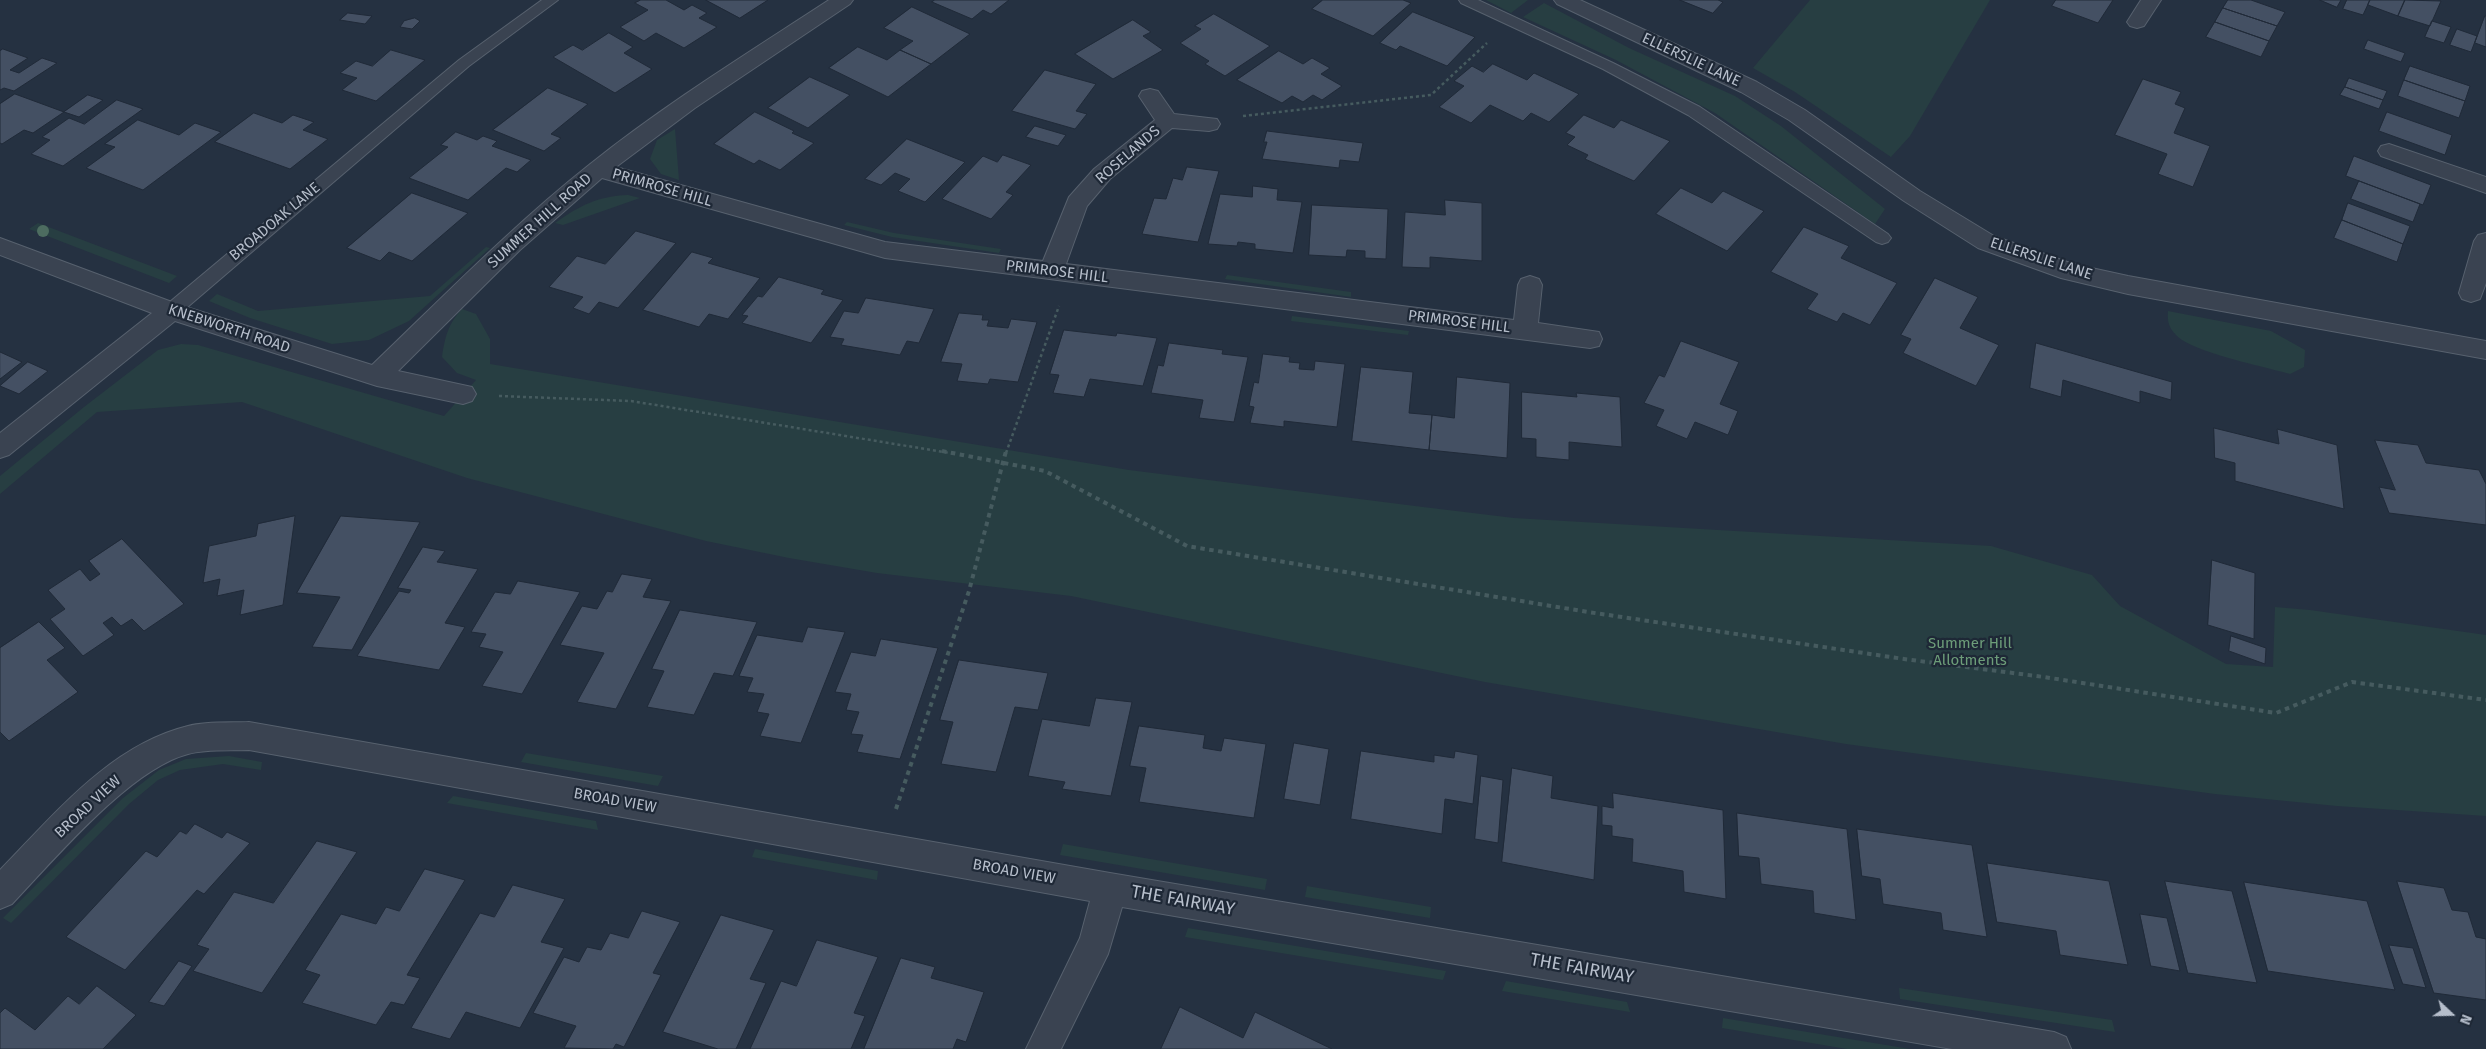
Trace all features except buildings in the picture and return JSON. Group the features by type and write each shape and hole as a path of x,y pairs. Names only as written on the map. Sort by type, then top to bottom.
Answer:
{"street":[{"name":"SUMMER HILL ROAD","path":"377,376 532,224 598,169 677,109 843,0"},
{"name":"ELLERSLIE LANE","path":"1564,0 1749,87 1797,115 1912,196 1986,242 2069,272 2128,286 2486,350"},
{"path":"2137,22 2151,0"},
{"name":"ROSELANDS","path":"1150,96 1168,121"},
{"name":"ROSELANDS","path":"1062,271 1077,203 1102,174 1168,121 1209,124"},
{"path":"2389,150 2486,185"},
{"name":"PRIMROSE HILL","path":"598,169 885,250 1590,339"},
{"path":"2470,293 2486,241"},
{"name":"KNEBWORTH ROAD","path":"0,246 170,311 377,376 463,394"},
{"name":"PRIMROSE HILL","path":"1525,331 1530,285"},
{"name":"BROADOAK LANE","path":"0,448 170,311"},
{"name":"BROAD VIEW","path":"0,892 106,787 152,754 187,740 249,736 1110,889"},
{"path":"1043,1049 1096,942 1110,889"},
{"name":"THE FAIRWAY","path":"1110,889 2054,1049"}],"lane":[{"name":"BROADOAK LANE","path":"170,311 464,62 551,0"},
{"path":"1466,0 1608,66 1694,111 1882,238"}],"path":[{"path":"1209,124 1220,119 1431,95 1510,21"},
{"path":"882,849 970,591 1003,462 1062,271"},
{"path":"463,394 565,400 631,401 1003,462 1044,471 1187,546 1588,612 1904,659 2044,677 2276,713 2352,682 2486,700"}],"green space":[{"path":"1486,0 1528,0 1511,13"},
{"path":"1810,0 1990,0 1910,136 1891,157 1795,92 1753,68"},
{"path":"1544,3 1629,48 1735,96 1781,126 1885,209 1875,224 1715,113 1616,60 1523,17"},
{"path":"675,129 679,180 661,174 650,159 657,140"},
{"path":"628,195 640,198 563,225 555,223 589,203 607,197"},
{"path":"847,222 894,233 1001,249 999,253 892,237 844,225"},
{"path":"38,223 177,276 169,283 29,229"},
{"path":"486,247 490,248 409,321 369,340 332,344 250,318 209,301 217,294 258,311 430,296"},
{"path":"1227,275 1351,292 1351,297 1225,279"},
{"name":"Summer Hill Allotments","path":"462,309 476,314 490,339 490,364 1129,470 1514,518 1991,546 2092,575 2120,606 2226,664 2273,667 2275,607 2310,610 2486,635 2486,816 2337,806 2215,794 1846,744 1485,682 1071,596 877,573 789,558 706,541 467,478 242,402 97,412 0,494 0,476 84,407 158,350 181,344 198,345 444,416 476,380 457,373 442,357 448,331 453,320"},
{"path":"2168,311 2271,331 2305,350 2304,367 2290,374 2212,353 2197,347 2176,335 2169,324"},
{"path":"1292,316 1409,331 1408,335 1291,321"},
{"path":"526,753 663,776 658,786 521,762"},
{"path":"229,756 262,762 261,770 223,764 180,770 158,780 129,804 11,923 3,918 123,798 159,770 186,759"},
{"path":"453,796 596,821 598,830 447,803"},
{"path":"1063,844 1267,879 1265,890 1060,855"},
{"path":"755,849 878,871 877,880 752,857"},
{"path":"1307,886 1431,907 1430,918 1305,897"},
{"path":"1188,928 1446,971 1443,980 1185,937"},
{"path":"1506,981 1627,1002 1630,1012 1502,991"},
{"path":"1899,988 2112,1020 2115,1032 1900,999"},
{"path":"1723,1018 1910,1049 1847,1049 1722,1028"}]}
